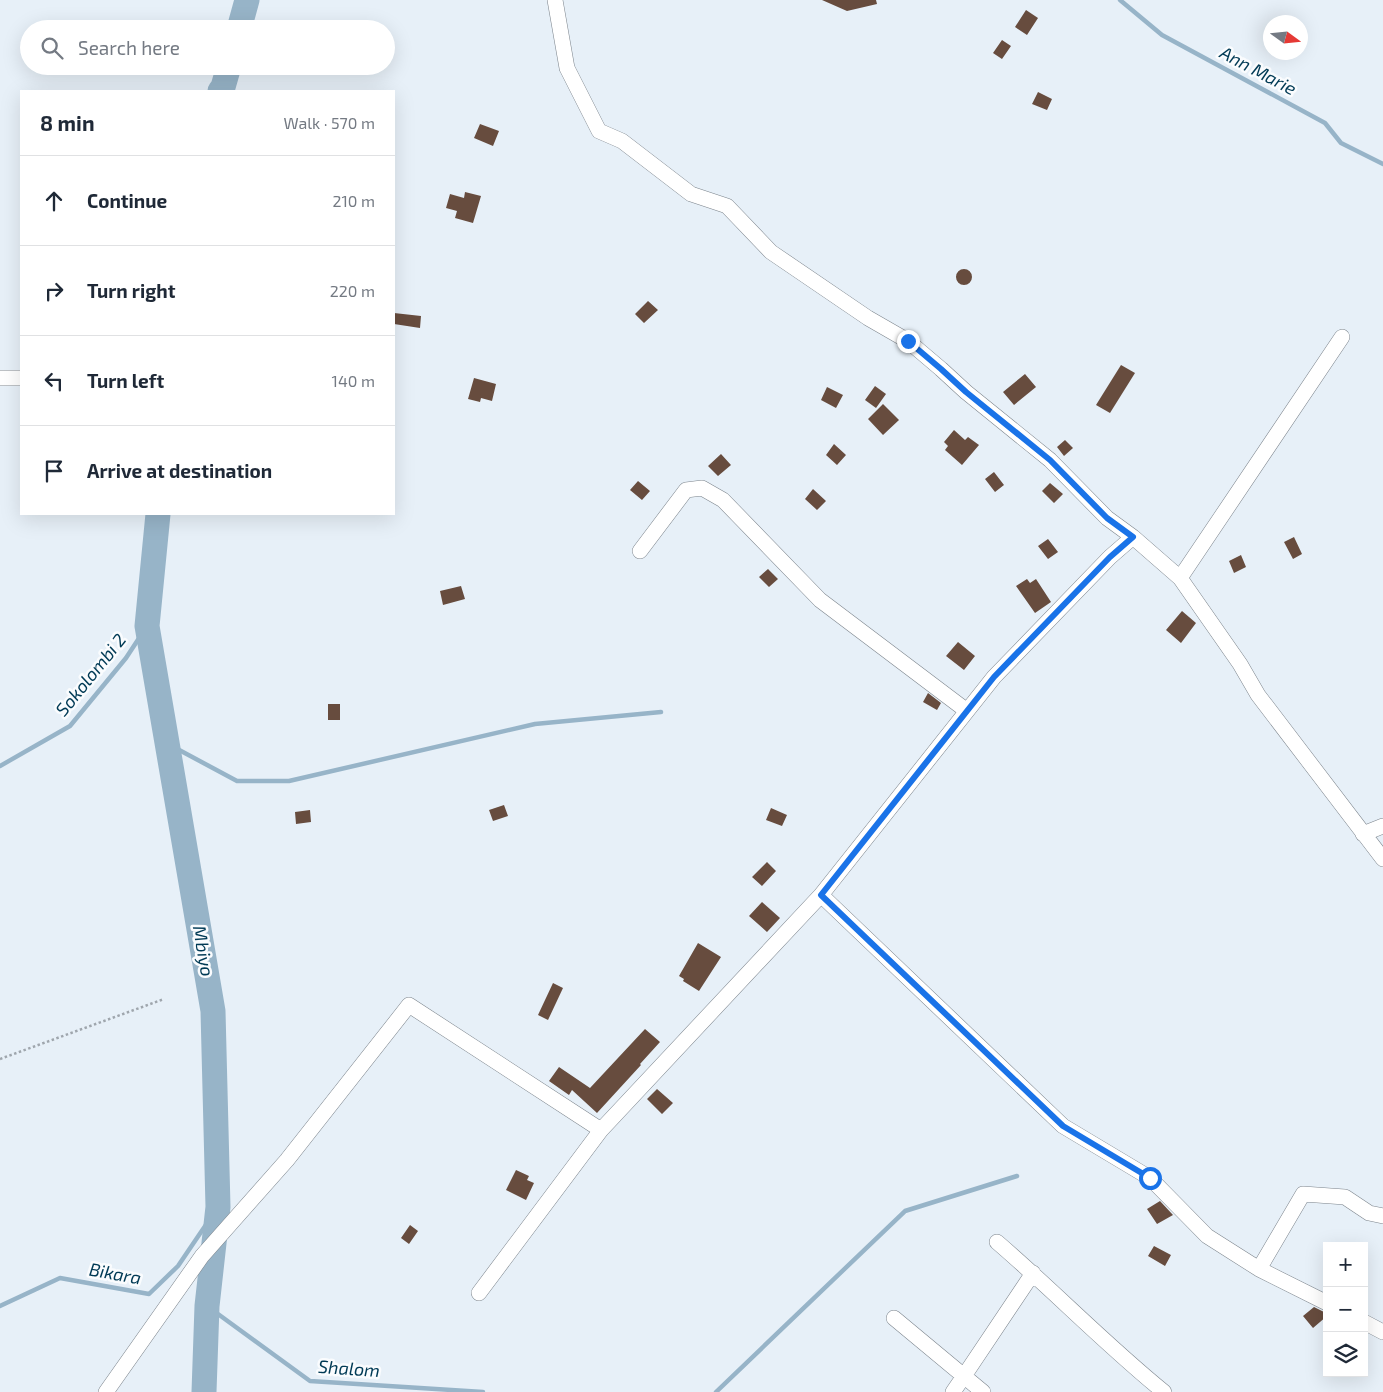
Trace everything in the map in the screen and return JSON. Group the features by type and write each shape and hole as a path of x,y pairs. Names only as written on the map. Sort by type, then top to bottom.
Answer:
{"street":[{"path":"555,0 567,68 599,132 622,141 691,194 727,206 771,252 868,318 908,341 966,392 1050,460 1107,518 1133,537 1180,578 1240,664 1258,695 1363,834 1381,854"},
{"path":"1180,578 1342,337"},
{"path":"0,378 20,378"},
{"path":"640,551 686,490 702,488 723,500 820,600 967,711"},
{"path":"479,1293 601,1130 821,895 994,677 1110,557 1133,537"},
{"path":"1363,834 1383,826"},
{"path":"821,895 1063,1126 1150,1178 1207,1236 1259,1269 1323,1301"},
{"path":"106,1392 202,1256 287,1160 409,1005 601,1130"},
{"path":"1259,1269 1303,1194 1345,1197 1369,1213 1383,1216"},
{"path":"997,1242 1137,1370 1164,1392"},
{"path":"953,1392 1033,1273"},
{"path":"894,1318 983,1392"},
{"path":"1368,1324 1383,1332"}],"path":[{"path":"0,1059 164,999"}],"building":[{"path":"822,0 876,0 877,4 847,11"},
{"path":"1026,10 1038,18 1027,35 1015,27"},
{"path":"1002,40 1011,46 1002,59 993,53"},
{"path":"1038,92 1052,99 1047,110 1032,104"},
{"path":"480,124 499,131 493,146 474,138"},
{"path":"465,192 481,196 473,223 455,218 457,211 446,208 450,194 464,198"},
{"path":"961,269 967,269 972,274 970,283 961,285 956,280 956,274"},
{"path":"648,301 658,310 644,323 635,314"},
{"path":"395,313 421,316 420,328 395,324"},
{"path":"1121,365 1135,373 1110,413 1096,405"},
{"path":"1025,374 1036,387 1014,405 1003,392"},
{"path":"474,378 496,384 492,401 481,398 480,402 468,399"},
{"path":"875,386 886,394 876,408 865,400"},
{"path":"827,387 843,395 836,408 821,400"},
{"path":"883,404 899,420 883,435 868,419"},
{"path":"954,430 965,440 968,437 979,445 962,465 945,450 948,446 944,442"},
{"path":"1065,440 1073,448 1064,456 1057,447"},
{"path":"834,444 846,455 837,465 826,455"},
{"path":"721,454 731,465 718,476 708,466"},
{"path":"994,472 1004,485 995,492 985,479"},
{"path":"638,481 650,491 642,500 630,490"},
{"path":"1050,483 1063,494 1054,503 1042,491"},
{"path":"813,489 826,501 817,510 805,499"},
{"path":"1294,537 1302,554 1293,559 1284,542"},
{"path":"1048,539 1058,552 1048,559 1038,546"},
{"path":"1241,555 1246,567 1234,573 1229,561"},
{"path":"768,569 778,579 769,587 759,577"},
{"path":"1027,579 1030,583 1036,579 1051,602 1035,613 1016,586"},
{"path":"461,586 465,599 443,605 440,591"},
{"path":"1182,611 1196,623 1181,643 1166,630"},
{"path":"958,642 975,656 964,670 946,656"},
{"path":"928,693 941,703 937,710 923,702"},
{"path":"328,704 340,704 340,720 328,720"},
{"path":"504,805 508,816 493,821 489,810"},
{"path":"771,808 787,815 782,826 766,820"},
{"path":"310,810 311,822 296,824 295,812"},
{"path":"767,862 776,871 762,886 752,877"},
{"path":"762,902 780,918 767,932 749,916"},
{"path":"698,943 721,957 699,991 683,981 684,979 679,976"},
{"path":"553,983 563,988 548,1020 538,1015"},
{"path":"645,1029 660,1042 597,1113 572,1090 569,1095 549,1081 559,1067 590,1088"},
{"path":"657,1089 673,1103 662,1114 647,1099"},
{"path":"516,1170 529,1176 527,1180 534,1183 526,1200 506,1190"},
{"path":"1160,1201 1173,1215 1157,1224 1147,1209"},
{"path":"410,1225 418,1231 409,1244 401,1238"},
{"path":"1154,1246 1171,1255 1165,1266 1148,1256"},
{"path":"1314,1307 1323,1312 1323,1319 1313,1328 1303,1316"}],"waterway":[{"name":"Mbiyo","path":"241,20 247,0"},
{"name":"Ann Marie","path":"1120,0 1162,35 1325,123 1341,143 1383,164"},
{"name":"Mbiyo","path":"221,90 226,75"},
{"name":"Mbiyo","path":"158,515 147,626 213,1011 218,1207 207,1306 204,1392"},
{"name":"Sokolombi 2","path":"0,766 70,726 126,658 147,626"},
{"path":"168,744 237,781 289,781 535,724 661,712"},
{"path":"716,1392 905,1211 1017,1176"},
{"name":"Bikara","path":"0,1306 60,1278 149,1294 178,1266 218,1207"},
{"name":"Shalom","path":"207,1306 310,1381 483,1392"}],"route":[{"path":"908,341 966,392 1050,460 1107,518 1133,537 1110,557 994,677 821,895 1063,1126 1150,1178"}]}
